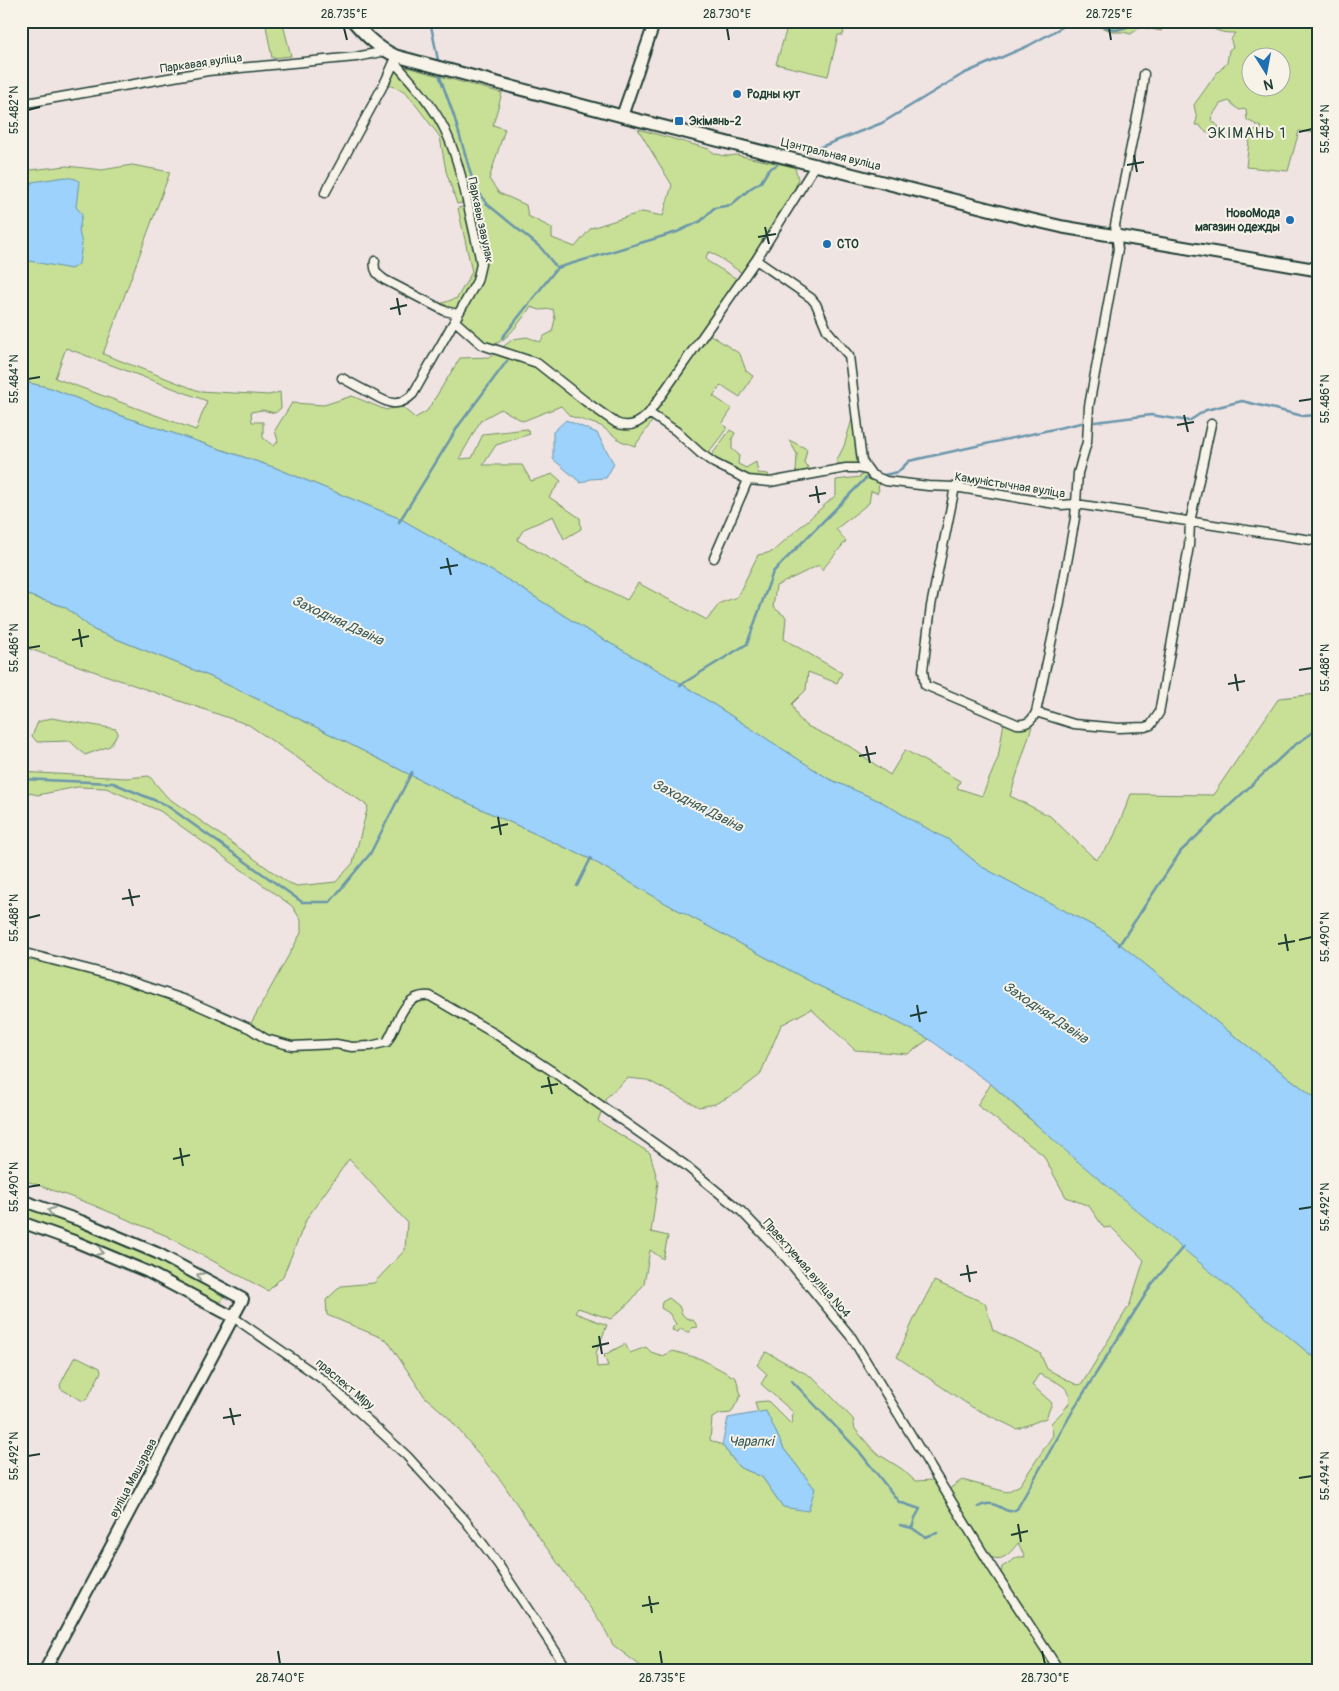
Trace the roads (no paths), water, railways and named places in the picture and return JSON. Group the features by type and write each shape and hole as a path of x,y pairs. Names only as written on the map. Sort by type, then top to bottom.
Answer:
{"main road":[{"name":"Цэнтральная вуліца","path":"353,21 369,39 392,57 1024,218 1117,236 1318,270"}],"street":[{"path":"622,116 655,21"},
{"name":"Паркавая вуліца","path":"21,104 208,71 356,57 392,57"},
{"path":"325,193 392,57"},
{"name":"Паркавы завулак","path":"342,378 387,403 401,402 413,394 477,281 481,264 460,173 444,128 419,90 392,57"},
{"name":"Камуністычная вуліца","path":"1036,712 1059,607 1076,504 1080,461 1087,442 1089,406 1118,249 1115,225 1144,74"},
{"path":"375,262 375,270 378,275 456,318 482,345 537,363 584,401 616,423 622,425 635,424 642,421 649,413 756,260 816,164"},
{"path":"756,260 816,304 827,330 848,356 861,456 867,470"},
{"path":"649,413 676,431 714,463 748,480 770,482 846,468 867,470"},
{"path":"955,487 931,606 922,670 923,682 933,690 963,700 1017,724 1028,723 1036,712 1074,724 1119,728 1145,727 1151,725 1159,712 1189,546 1190,522 1211,424"},
{"name":"Камуністычная вуліца","path":"867,470 872,475 886,481 955,487 1061,505 1076,504 1318,541"},
{"path":"714,558 748,480"},
{"name":"Праектуемая вуліца №4","path":"21,952 114,976 186,1000 249,1028 266,1039 292,1046 336,1044 352,1047 370,1046 387,1042 406,1005 420,995 430,996 497,1035 555,1073 685,1165 741,1211 788,1259 852,1338 991,1566 1060,1670"},
{"name":"вуліца Машэрава","path":"21,1200 82,1221 157,1253 243,1299 45,1670"},
{"name":"праспект Міру","path":"21,1222 74,1240 148,1272 233,1317 325,1381 407,1456 465,1520 498,1564 568,1670"}],"water":[{"path":"65,177 79,181 76,207 82,214 79,231 82,244 79,264 71,269 29,261 23,253 27,191 32,182"},
{"name":"Заходняя Дзвіна","path":"21,381 51,388 116,414 276,468 401,519 513,583 585,629 682,684 829,779 882,802 949,840 982,867 1105,932 1223,1027 1318,1100 1318,1361 1076,1160 991,1084 929,1039 817,985 667,904 590,859 442,791 316,727 209,676 94,630 65,607 21,593"},
{"path":"566,420 597,433 614,464 606,478 590,479 581,483 553,459 553,432"},
{"name":"Чарапкі","path":"766,1411 784,1449 815,1489 808,1511 783,1507 762,1477 739,1467 722,1445 728,1418"}],"waterway":[{"path":"430,21 438,60"},
{"path":"805,153 882,123 963,74 1028,46 1073,21"},
{"path":"1087,21 1116,30 1127,27"},
{"path":"441,74 440,77 454,116 474,185 486,203 541,248 557,268"},
{"path":"502,338 557,268 677,232 701,221 714,208 731,205 761,182 769,169 777,165"},
{"path":"399,522 459,425 507,361"},
{"path":"1095,422 1151,415 1189,421 1206,410 1242,401 1303,416 1318,415"},
{"path":"884,475 898,472 909,461 1081,423"},
{"path":"680,686 747,644 773,572 866,478"},
{"path":"1119,945 1181,851 1292,747 1318,729"},
{"path":"21,779 113,783 166,805 302,902 330,902 370,854 412,772"},
{"path":"577,886 591,858"},
{"path":"978,1507 991,1504 1008,1511 1017,1509 1075,1407 1152,1284 1183,1247"},
{"path":"792,1381 858,1450 899,1502 920,1509 912,1528"},
{"path":"900,1525 912,1528 925,1537 937,1533"}],"place":[{"name":"Родны кут","path":"737,94"},
{"name":"Экімань-2","path":"679,121"},
{"name":"НовоМода магазин одежды","path":"1290,220"},
{"name":"СТО","path":"827,244"}],"district":[{"name":"ЭКІМАНЬ 1","path":"1247,133"}]}
